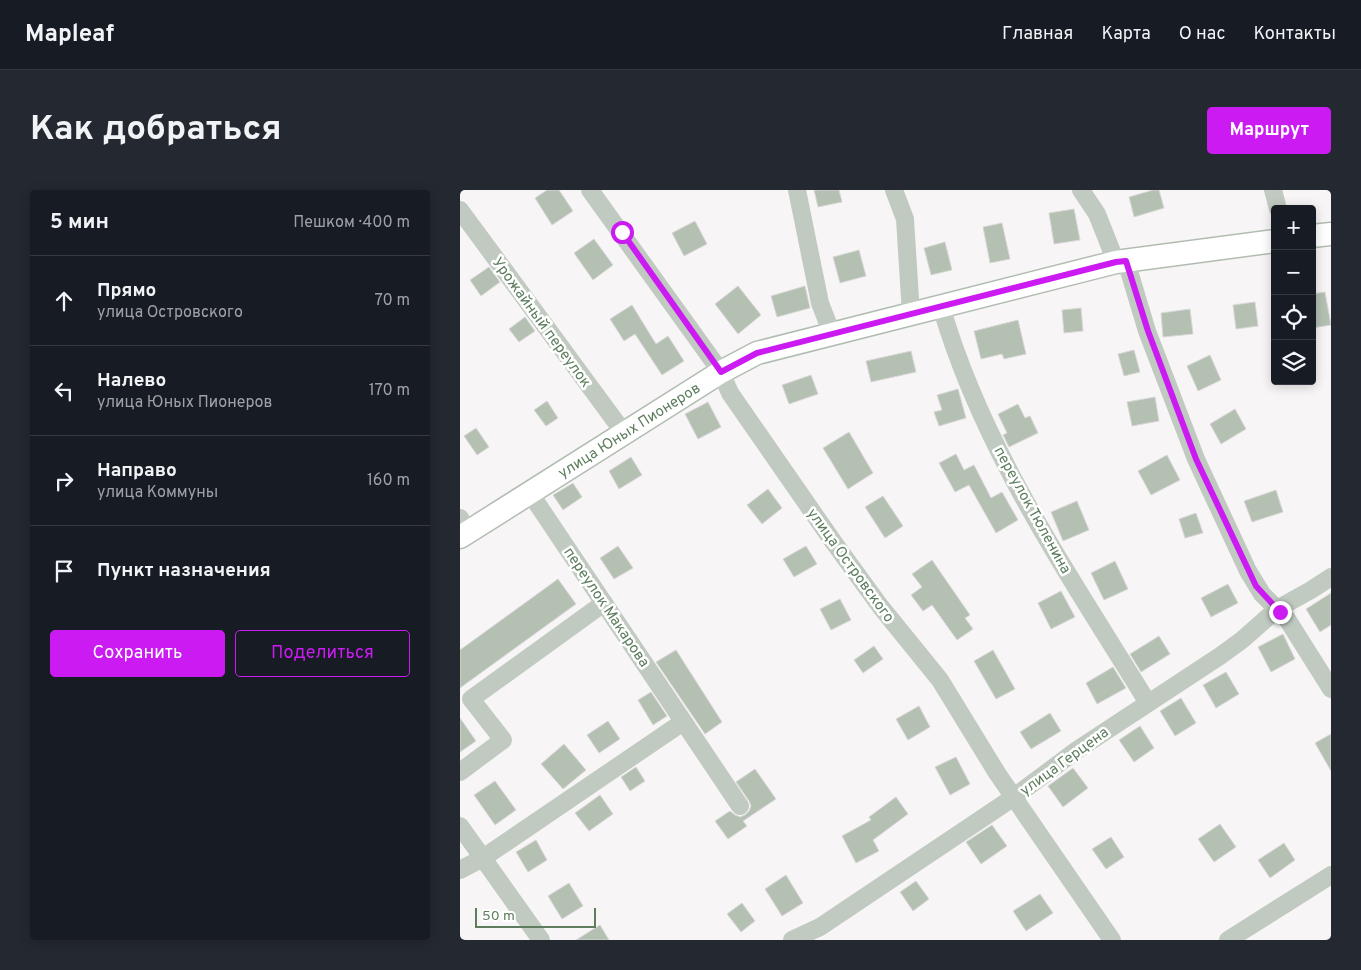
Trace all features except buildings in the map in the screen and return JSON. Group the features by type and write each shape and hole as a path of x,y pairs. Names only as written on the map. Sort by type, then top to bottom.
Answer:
{"main road":[{"path":"1316,236 1331,234"},
{"name":"улица Юных Пионеров","path":"463,529 530,492 721,372 757,353 1121,262 1271,242"}],"street":[{"name":"улица Островского","path":"590,190 721,372 730,393 832,540 880,606 940,680 1014,797 1112,940"},
{"path":"797,190 820,303 832,334"},
{"path":"894,190 905,218 911,314"},
{"path":"1081,190 1121,262 1196,459 1256,586 1287,619 1331,689"},
{"path":"1273,190 1277,205"},
{"name":"Урожайный переулок","path":"460,210 624,433"},
{"name":"переулок Тюленина","path":"941,306 963,374 976,404 1046,540 1148,703"},
{"name":"переулок Макарова","path":"530,492 740,806"},
{"name":"улица Герцена","path":"792,940 820,927 1014,797 1077,750 1242,640 1276,609 1331,577"},
{"path":"460,772 502,740 471,699 604,603"},
{"path":"460,870 483,858 683,722"},
{"path":"460,826 542,940"},
{"path":"1228,940 1331,875"}],"route":[{"path":"622,232 721,372 757,353 1126,261 1148,331 1196,459 1256,586 1280,612"}]}
